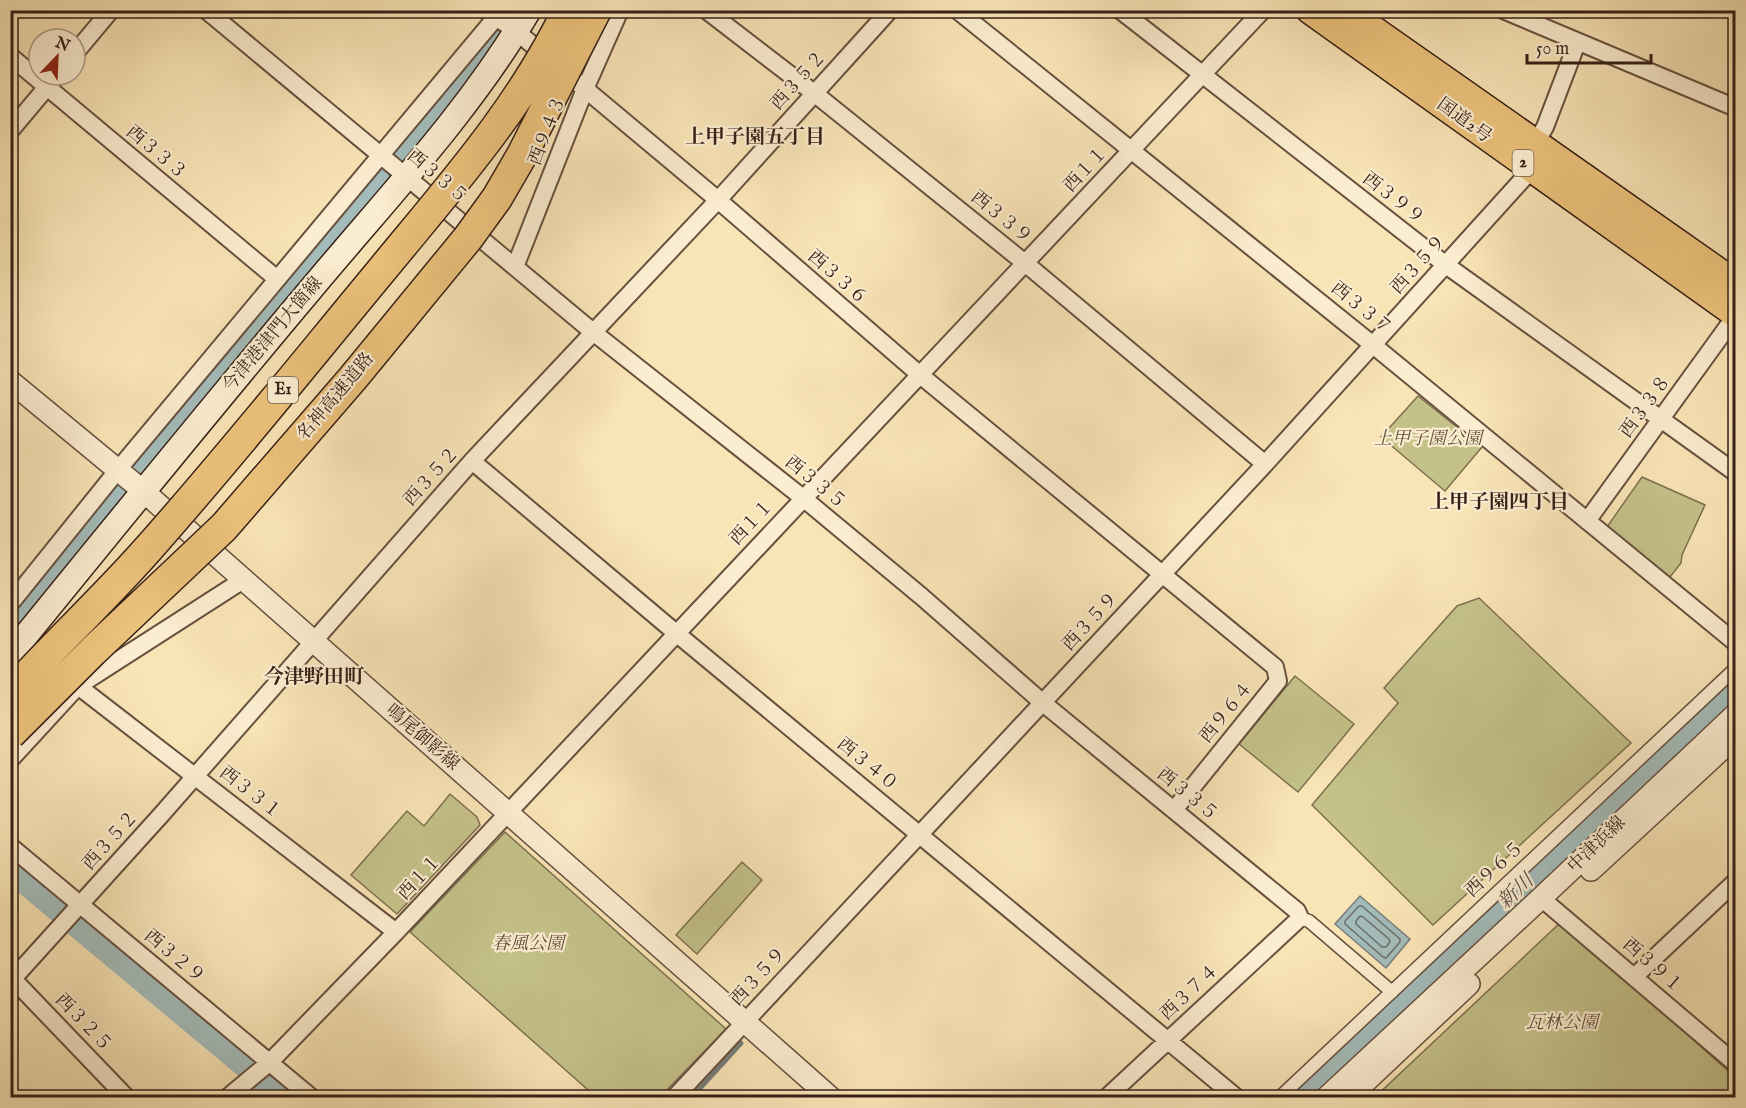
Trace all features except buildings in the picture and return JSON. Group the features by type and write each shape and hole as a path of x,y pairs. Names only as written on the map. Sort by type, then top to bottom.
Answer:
{"highway":[{"name":"E1","path":"10,694 48,651 148,549 467,167 513,106 536,70 568,10"},
{"name":"名神高速道路","path":"10,734 224,526 353,378 468,238 497,198 522,155 596,10"},
{"name":"国道2号","path":"1310,10 1533,156 1736,284"},
{"name":"国道2号","path":"1345,10 1736,314"}],"main road":[{"name":"今津港津門大箇線","path":"14,641 142,490 391,165 466,103 517,32 529,10"}],"street":[{"path":"87,39 111,10"},
{"name":"西３３５","path":"206,10 593,332 803,498 921,596 1043,703 1392,992"},
{"name":"西９４３","path":"515,267 585,89 620,10"},
{"name":"西３３９","path":"706,10 814,93 1025,263 1265,464"},
{"name":"西３５２","path":"12,979 196,776 472,461 718,200 890,10"},
{"name":"西３３７","path":"957,10 1132,149 1736,643"},
{"name":"西３９９","path":"1120,10 1446,264 1736,473"},
{"name":"西１１","path":"227,1098 270,1062 396,932 1263,10"},
{"path":"1503,10 1736,108"},
{"path":"10,604 277,279 391,165 491,13"},
{"name":"西３３６","path":"491,13 517,32 718,200 919,374 1162,575"},
{"name":"西３５９","path":"674,1098 1265,464 1446,264 1533,156 1577,43"},
{"name":"西３３３","path":"10,56 27,66"},
{"path":"10,131 47,87"},
{"name":"西３３３","path":"59,87 277,279"},
{"name":"西３３８","path":"1587,521 1736,314"},
{"name":"鳴尾御影線","path":"10,381 142,490 831,1098"},
{"name":"西３４０","path":"472,461 1237,1098"},
{"name":"西９６４","path":"1162,575 1275,667 1278,681 1174,810"},
{"path":"10,760 78,686 243,580"},
{"name":"西９６５","path":"1279,1098 1736,668"},
{"name":"西３３１","path":"78,686 396,932"},
{"name":"中津浜線","path":"1348,1098 1736,714"},
{"name":"中津浜線","path":"1326,1098 1736,736"},
{"name":"西３２９","path":"10,846 312,1098"},
{"path":"1634,977 1736,881"},
{"name":"西３９１","path":"1546,902 1736,1064"},
{"name":"西３７４","path":"1106,1098 1300,918"},
{"name":"西３２５","path":"12,979 127,1098"}],"green space":[{"name":"上甲子園公園","path":"1418,396 1482,447 1445,491 1381,437"},
{"path":"1642,477 1705,505 1682,555 1681,563 1670,577 1607,527"},
{"path":"1479,598 1631,743 1433,925 1312,805 1398,703 1384,688 1457,606"},
{"path":"1295,676 1354,724 1298,792 1239,744"},
{"path":"450,794 477,817 480,825 397,914 351,875 407,811 424,826"},
{"name":"春風公園","path":"505,832 726,1029 660,1097 596,1097 410,932"},
{"path":"742,862 762,880 697,954 676,935"},
{"name":"瓦林公園","path":"1561,922 1735,1077 1735,1097 1374,1098"}],"water":[{"path":"1360,896 1410,939 1386,968 1335,924"}],"waterway":[{"path":"147,460 497,32"},
{"path":"10,626 116,496"},
{"name":"新川","path":"1297,1098 1736,687"},
{"path":"10,866 274,1086 273,1098"},
{"path":"691,1098 741,1043"}],"district":[{"name":"上甲子園五丁目","path":"755,137"},
{"name":"上甲子園四丁目","path":"1499,502"},
{"name":"今津野田町","path":"314,677"}]}
